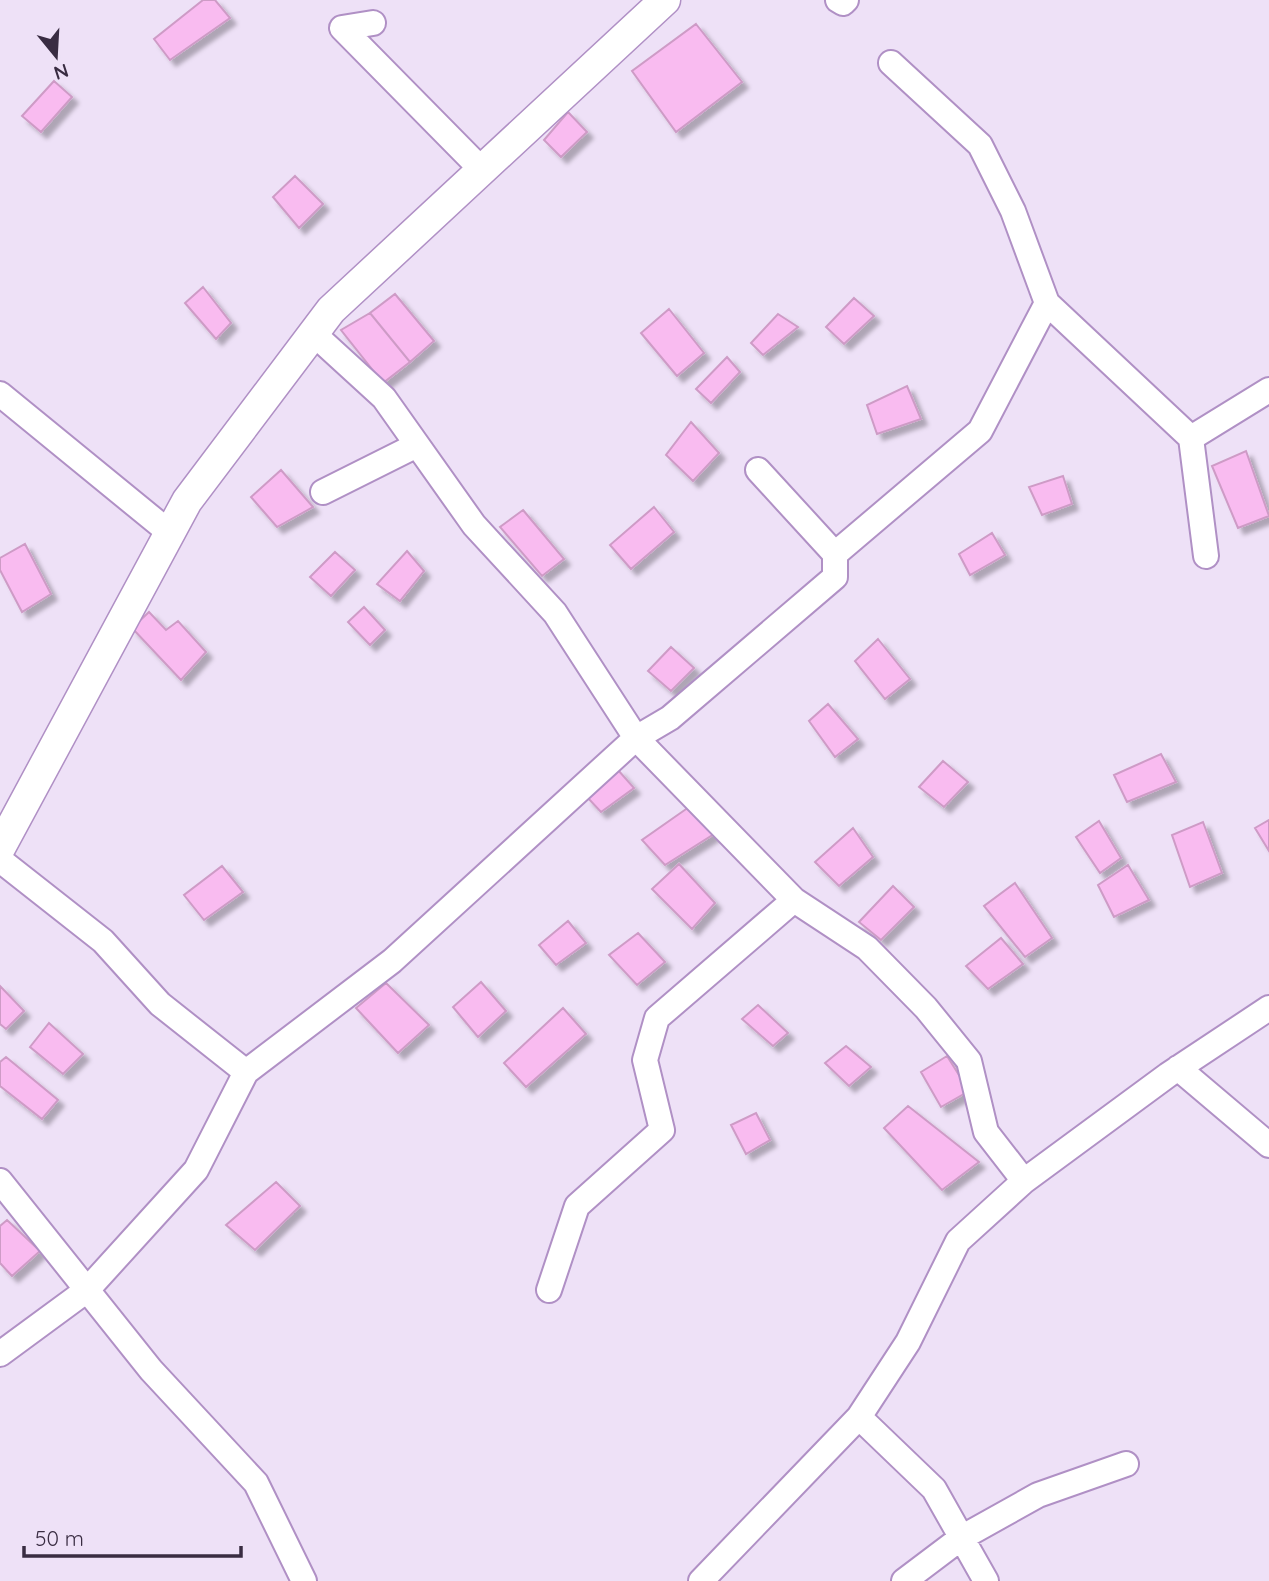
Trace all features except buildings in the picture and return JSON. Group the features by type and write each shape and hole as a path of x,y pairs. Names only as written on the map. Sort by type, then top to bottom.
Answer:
{"street":[{"path":"0,848 187,501 331,310 664,0"},
{"path":"838,0 843,3 846,0"},
{"path":"373,23 342,28 482,170"},
{"path":"891,64 980,145 1013,211 1047,303 1191,438 1206,556"},
{"path":"835,554 980,430 1047,303"},
{"path":"314,334 384,398 474,524 555,613 636,738 794,900 867,948 926,1008 969,1061 986,1132 1024,1181"},
{"path":"1191,438 1269,390"},
{"path":"0,394 170,533"},
{"path":"323,492 417,445"},
{"path":"0,1354 87,1290 196,1170 246,1072 392,961 636,738 670,718 835,576 835,554 758,470"},
{"path":"0,860 103,941 160,1004 246,1072"},
{"path":"548,1290 577,1206 662,1130 645,1060 657,1018 794,900"},
{"path":"701,1581 859,1417 908,1342 958,1241 1024,1181 1178,1069 1269,1008"},
{"path":"1178,1069 1269,1145"},
{"path":"0,1181 151,1370 256,1483 304,1581"},
{"path":"859,1417 934,1489 986,1581"},
{"path":"904,1581 961,1538 1038,1495 1126,1464"}]}
